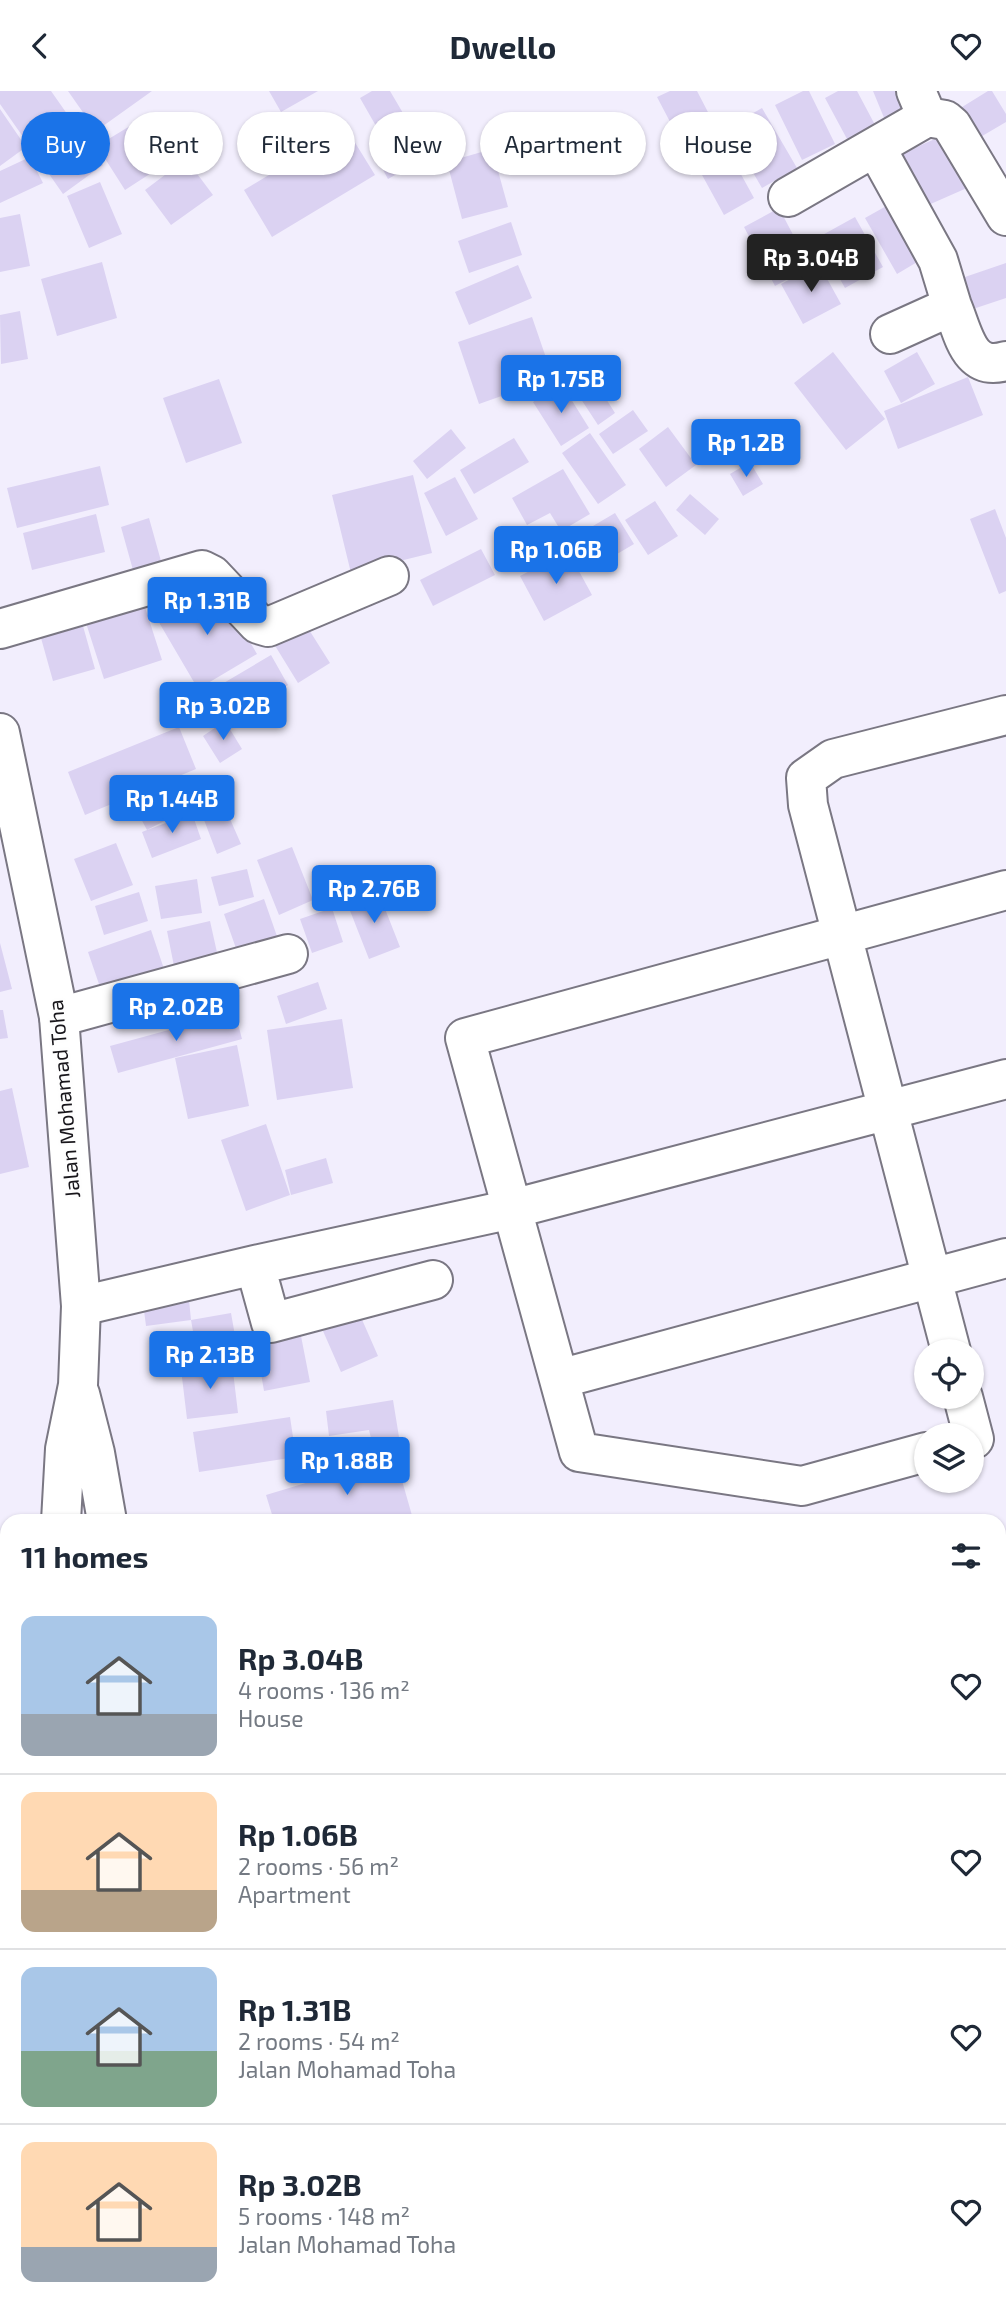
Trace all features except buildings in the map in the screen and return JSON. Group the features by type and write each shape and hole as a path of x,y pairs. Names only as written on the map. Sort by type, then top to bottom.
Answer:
{"street":[{"path":"788,197 876,148 928,101 953,126 1006,216"},
{"path":"876,148 938,260 952,306 973,355 982,362 996,364 1006,361"},
{"path":"890,334 952,306"},
{"path":"0,629 202,570 212,575 258,624 268,627 389,576"},
{"path":"948,1339 808,805 806,778 833,759 1006,715"},
{"name":"Jalan Mohamad Toha","path":"1,748 59,1017 81,1306 78,1385 65,1449 61,1514"},
{"path":"914,1456 802,1486 579,1451 465,1038 1006,890"},
{"path":"59,1017 288,954"},
{"path":"81,1306 512,1209 1006,1079"},
{"path":"559,1379 1006,1258"},
{"path":"255,1265 271,1324 433,1280"},
{"name":"Jalan Mohamad Toha","path":"78,1385 95,1453 106,1514"}]}
